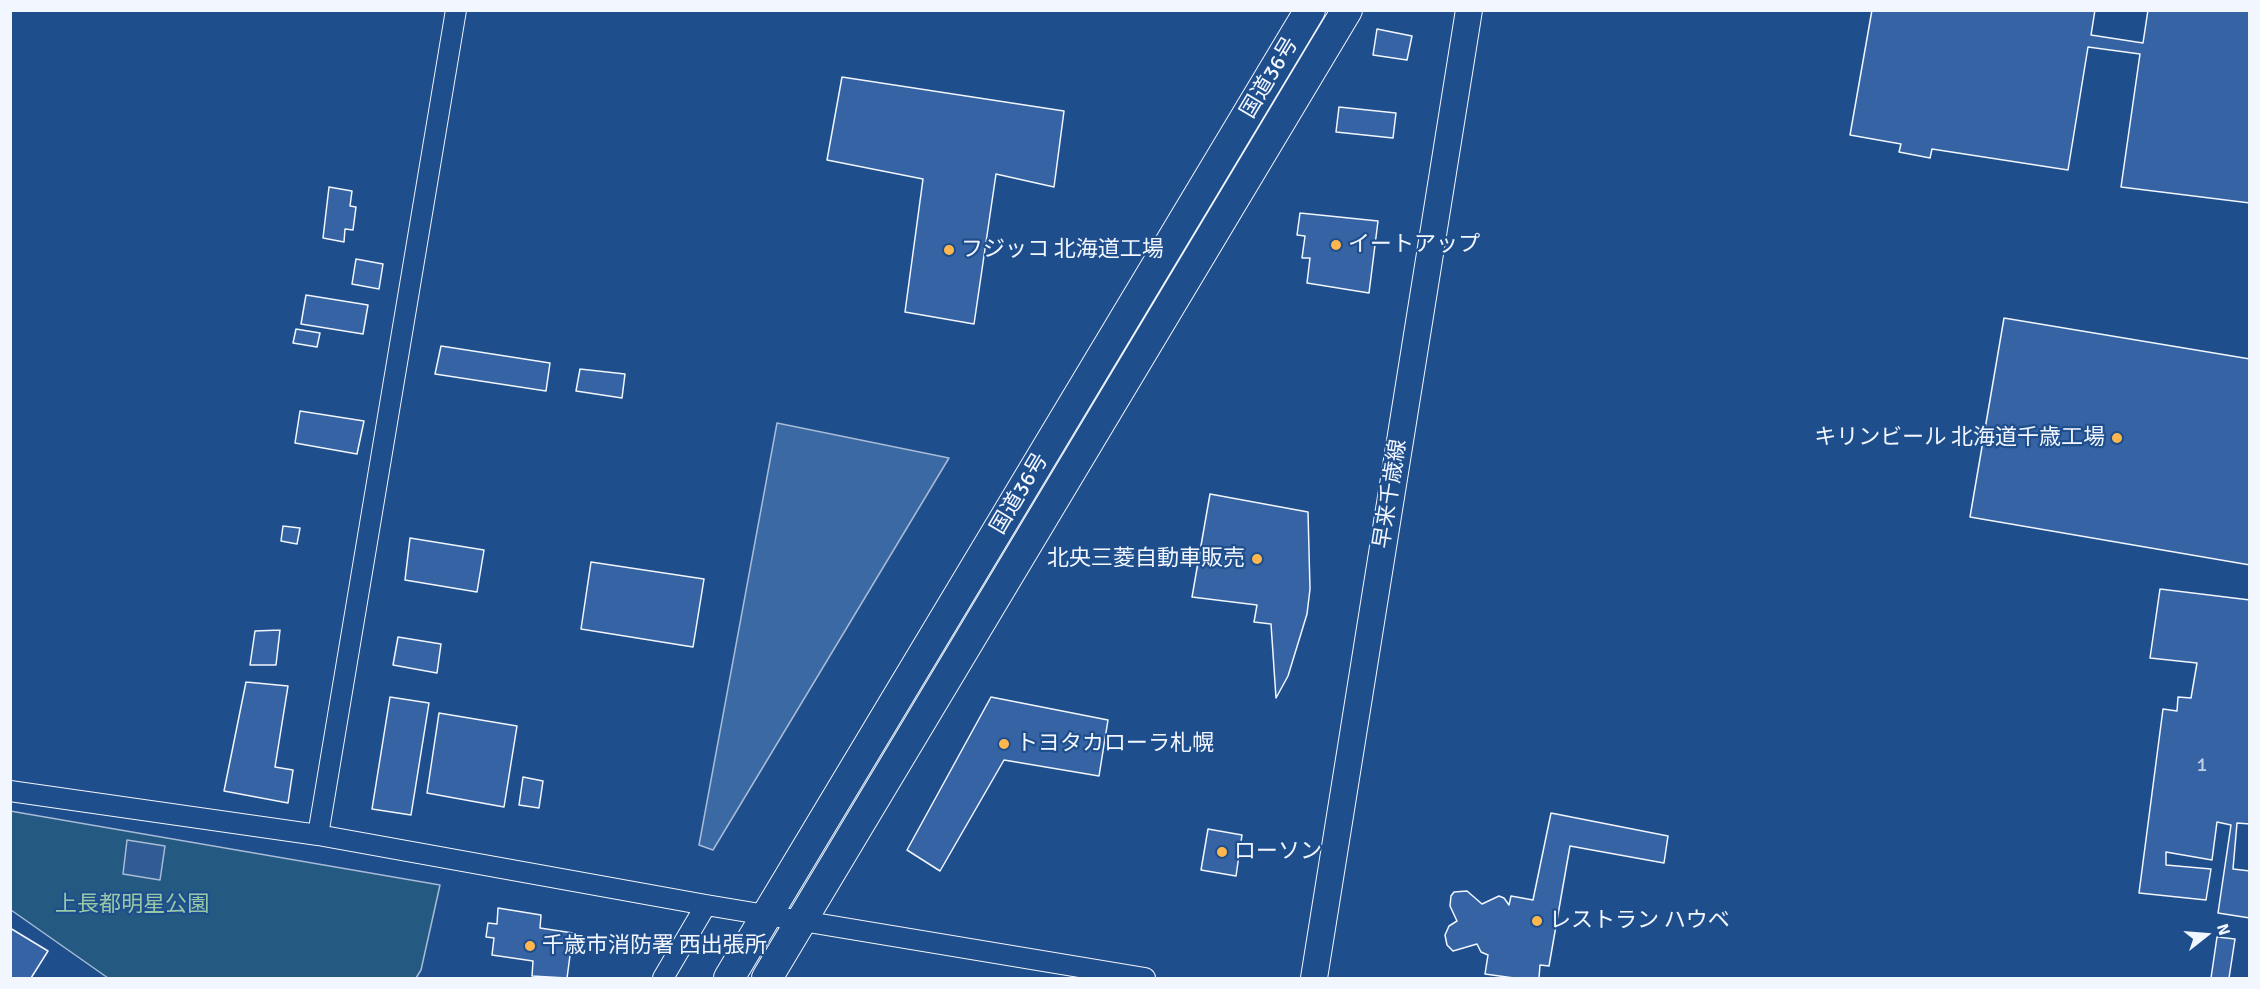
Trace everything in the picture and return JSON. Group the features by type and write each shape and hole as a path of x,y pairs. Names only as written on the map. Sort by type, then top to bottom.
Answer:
{"highway":[{"name":"国道36号","path":"729,978 1310,10"},
{"name":"国道36号","path":"767,978 1347,10"}],"main road":[{"name":"早来千歳線","path":"1314,978 1469,10"}],"street":[{"path":"318,835 456,10"},
{"path":"10,791 318,835 801,922 1145,978"},
{"path":"663,978 706,905"}],"green space":[{"name":"上長都明星公園","path":"10,811 440,885 421,970 416,978 108,978 11,910"}],"shaded area":[{"path":"777,423 949,458 713,850 699,845"},
{"path":"127,840 165,846 160,880 123,874"}],"building":[{"path":"1872,10 2095,10 2091,35 2143,43 2148,10 2250,10 2250,203 2121,187 2140,54 2088,47 2068,170 1932,149 1930,158 1899,152 1901,144 1850,135"},
{"path":"1377,29 1412,36 1407,60 1373,55"},
{"name":"フジッコ 北海道工場","path":"842,77 1064,111 1054,187 996,174 974,324 905,312 923,179 827,160"},
{"path":"1339,107 1396,113 1393,138 1336,132"},
{"path":"329,187 352,191 350,206 356,207 353,230 345,229 344,242 323,238"},
{"path":"1300,213 1378,221 1369,293 1307,283 1310,258 1302,258 1305,236 1297,235"},
{"path":"356,259 383,264 379,289 352,284"},
{"path":"306,295 368,305 363,334 301,324"},
{"name":"キリンビール 北海道千歳工場","path":"2004,318 2250,359 2250,565 1970,517"},
{"path":"296,329 320,333 317,347 293,343"},
{"path":"441,346 550,363 546,391 435,374"},
{"path":"580,369 625,374 622,398 576,391"},
{"path":"300,411 364,421 357,454 295,443"},
{"path":"1210,494 1308,512 1310,589 1307,614 1288,676 1276,698 1271,624 1254,622 1257,605 1192,597"},
{"path":"283,526 300,528 297,544 281,541"},
{"path":"410,538 484,550 477,592 405,580"},
{"path":"591,562 704,579 693,647 581,629"},
{"path":"2160,589 2250,600 2250,824 2237,823 2233,869 2250,871 2250,918 2218,913 2231,825 2217,822 2212,860 2166,852 2166,865 2211,869 2206,900 2139,893 2163,709 2177,711 2178,697 2191,698 2197,663 2150,658"},
{"path":"280,630 276,665 250,665 255,631"},
{"path":"398,637 441,644 437,673 393,665"},
{"path":"246,682 288,686 275,767 293,770 288,803 224,791"},
{"path":"390,697 429,703 411,815 372,809"},
{"path":"991,697 1108,720 1099,776 1004,760 940,871 907,850"},
{"path":"439,713 517,726 504,807 427,793"},
{"path":"523,777 543,781 539,808 519,805"},
{"path":"1551,813 1668,836 1664,863 1570,846 1549,966 1540,965 1539,978 1514,978 1485,974 1488,955 1481,952 1477,944 1453,951 1447,945 1445,935 1449,926 1457,921 1450,906 1451,896 1454,892 1467,891 1482,904 1499,896 1504,898 1509,905 1511,896 1533,900"},
{"name":"ローソン","path":"1208,829 1242,835 1236,876 1201,870"},
{"path":"498,908 541,915 540,928 573,933 567,978 532,976 533,961 492,955 494,938 486,937 488,923 497,924"},
{"path":"10,928 48,951 31,978 10,978"},
{"path":"2217,937 2235,939 2229,978 2211,978"}],"place":[{"name":"イートアップ","path":"1336,245"},
{"name":"フジッコ 北海道工場","path":"949,250"},
{"name":"キリンビール 北海道千歳工場","path":"2117,438"},
{"name":"北央三菱自動車販売","path":"1257,559"},
{"name":"トヨタカローラ札幌","path":"1004,744"},
{"name":"ローソン","path":"1222,852"},
{"name":"レストラン ハウベ","path":"1537,921"},
{"name":"千歳市消防署 西出張所","path":"530,946"}]}
